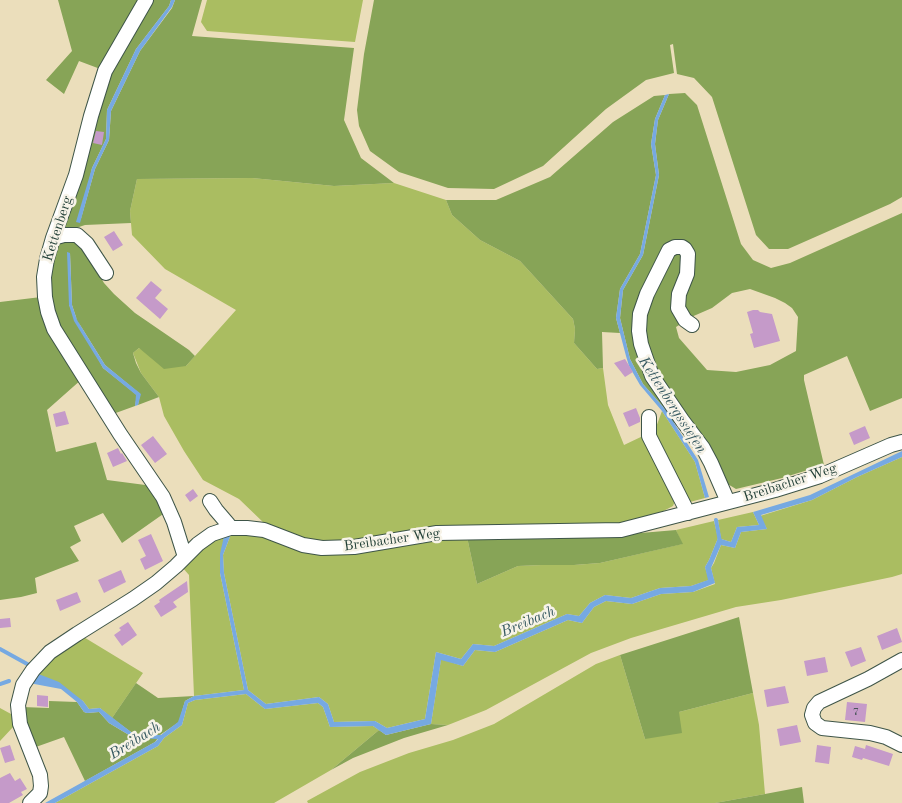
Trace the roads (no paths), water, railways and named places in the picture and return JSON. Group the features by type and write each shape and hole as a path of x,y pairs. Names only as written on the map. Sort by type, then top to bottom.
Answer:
{"street":[{"name":"Kettenberg","path":"146,0 105,71 76,175 47,259 44,277 45,297 54,329 163,498 174,522 185,557"},
{"path":"53,238 64,234 77,235 88,244 106,273"},
{"path":"692,325 685,320 678,308 679,294 687,274 688,254 682,247 675,247 669,250 647,294 640,314 639,331 641,344 652,376 703,448 728,502"},
{"path":"649,417 649,436 688,513"},
{"name":"Breibacher Weg","path":"30,803 40,793 40,775 20,724 18,705 23,685 33,670 50,652 156,583 198,544 212,534 230,528 264,530 304,545 322,548 354,547 437,533 621,530 775,490 820,476 902,442"},
{"path":"210,501 230,528"},
{"path":"902,660 868,679 819,702 814,708 812,715 815,723 822,728 870,733 886,737 902,745"}],"water":[{"path":"171,0 175,0 172,7 140,51 111,111 109,140 95,169 80,223 76,222 92,168 106,139 107,110 136,49 169,6"},
{"path":"669,94 658,120 655,144 659,175 643,255 623,290 620,318 630,359 643,384 665,409 698,460 709,497 705,498 695,462 662,411 640,385 629,366 616,318 620,289 640,254 656,175 651,144 655,119 665,95"},
{"path":"67,252 70,253 72,305 77,320 105,365 141,394 138,405 135,406 136,395 103,368 74,321 69,305"},
{"path":"902,451 902,457 812,500 761,515 767,529 741,532 735,548 721,545 711,568 715,583 693,592 661,594 632,604 606,601 594,607 582,623 568,620 495,652 475,650 463,666 441,660 431,724 386,735 373,726 330,727 323,707 318,703 265,709 246,694 195,700 188,703 182,725 164,738 158,746 55,803 45,803 158,739 134,738 109,723 99,712 84,712 77,702 61,689 29,683 36,673 59,682 83,701 89,709 100,708 135,735 161,735 178,722 185,701 194,696 244,690 220,573 220,554 224,536 231,534 223,555 224,573 248,690 266,704 319,697 328,704 334,722 375,721 387,728 425,719 436,652 461,659 473,644 494,646 567,614 579,616 590,603 605,595 631,598 660,588 691,586 708,580 705,567 718,538 731,542 737,527 759,525 753,512 810,495"}],"waterway":[{"name":"Kettenbergssiefen","path":"716,520 720,542"},
{"path":"0,649 29,665"},
{"path":"0,684 9,681"}],"water label":[{"name":"Breibach","path":"528,622"},
{"name":"Breibach","path":"135,741"}]}
